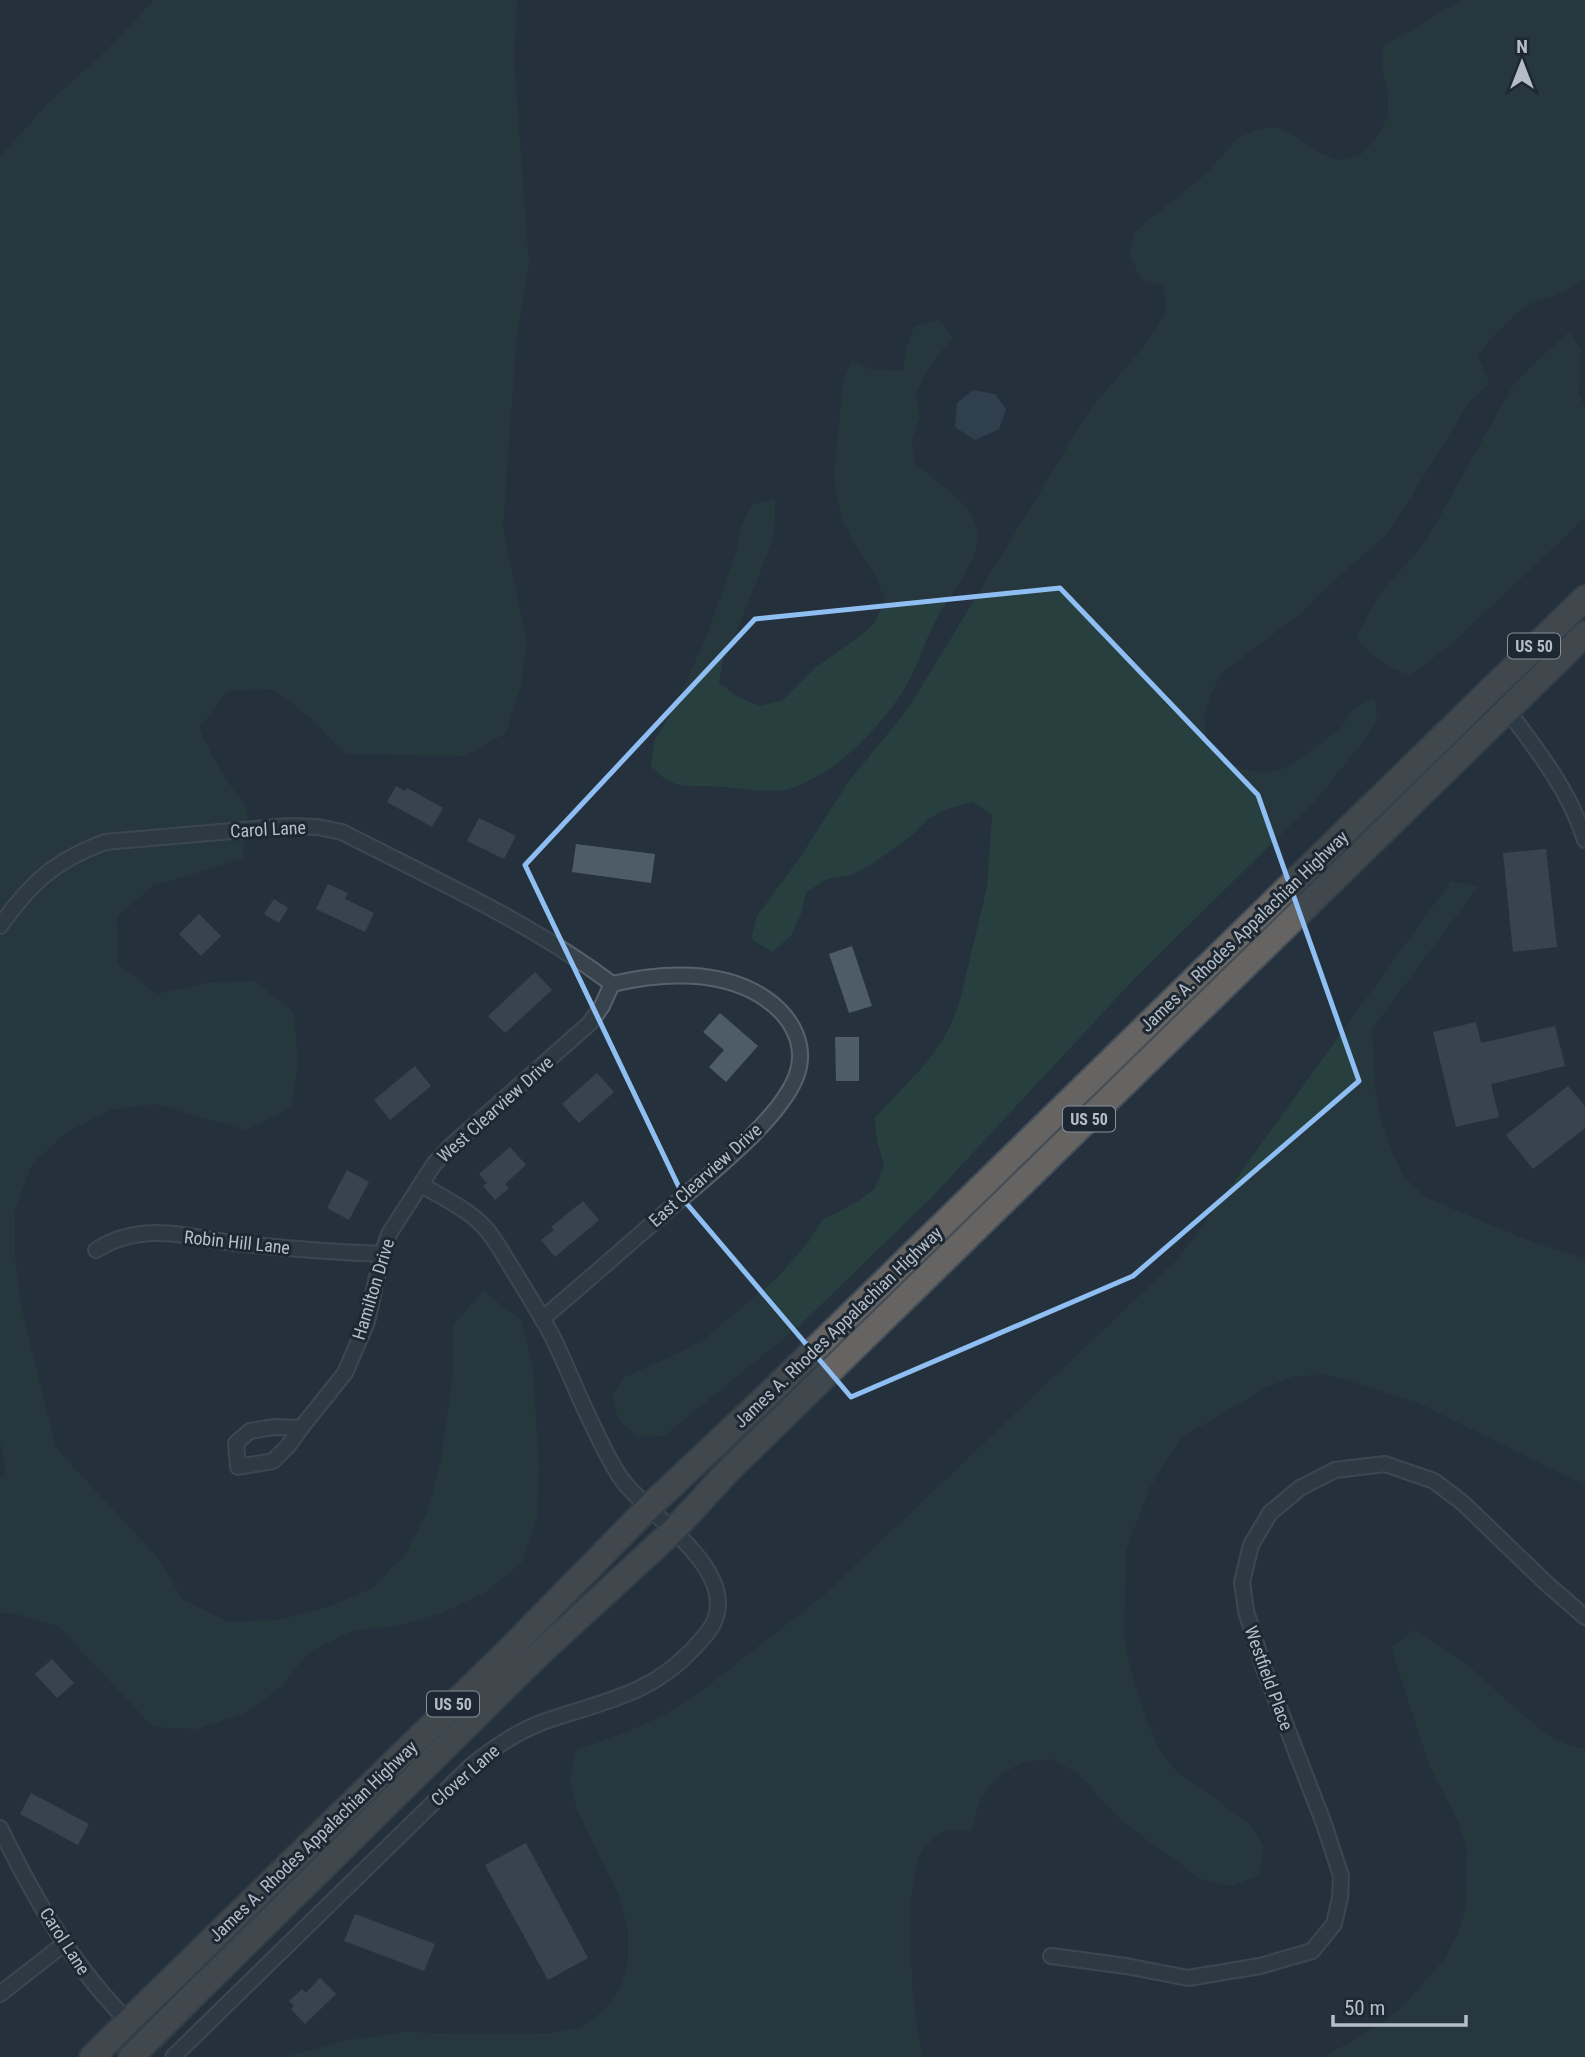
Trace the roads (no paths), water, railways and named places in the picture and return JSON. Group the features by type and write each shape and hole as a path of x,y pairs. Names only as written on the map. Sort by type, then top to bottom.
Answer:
{"highway":[{"name":"James A. Rhodes Appalachian Highway","path":"92,2057 510,1649 648,1508 776,1388 1585,598"},
{"name":"James A. Rhodes Appalachian Highway","path":"139,2049 538,1655 674,1530 738,1462 1585,634"}],"street":[{"path":"1484,696 1508,711 1548,766 1579,821 1585,840"},
{"name":"Carol Lane","path":"0,926 33,885 54,866 78,852 105,842 289,826 317,827 342,832 507,917 591,968 612,984"},
{"name":"East Clearview Drive","path":"542,1319 730,1156 768,1118 787,1095 796,1077 800,1059 799,1045 789,1020 777,1007 751,989 715,978 684,976 637,978 612,984"},
{"name":"West Clearview Drive","path":"422,1185 434,1164 452,1144 590,1023 612,984"},
{"path":"422,1185 464,1211 486,1229 542,1319 604,1448 623,1481 648,1508"},
{"name":"Hamilton Drive","path":"301,1427 345,1373 367,1322 389,1234 422,1185"},
{"name":"Robin Hill Lane","path":"96,1250 115,1239 142,1233 163,1233 267,1246 382,1254"},
{"name":"Westfield Place","path":"1052,1956 1188,1978 1260,1966 1312,1951 1334,1924 1340,1898 1341,1876 1324,1824 1263,1666 1246,1611 1242,1582 1251,1545 1270,1513 1300,1488 1335,1470 1385,1464 1434,1481 1463,1503 1546,1583 1585,1616"},
{"name":"Clover Lane","path":"173,2057 483,1756 541,1723 611,1702 635,1691 657,1679 690,1653 713,1624 718,1608 717,1592 710,1575 674,1530 648,1508"},
{"name":"Carol Lane","path":"0,1828 64,1944 86,1975 128,2022 139,2049"},
{"path":"0,1994 64,1944"}],"water":[{"path":"973,390 995,394 1006,409 999,429 975,440 955,427 957,403"}]}
